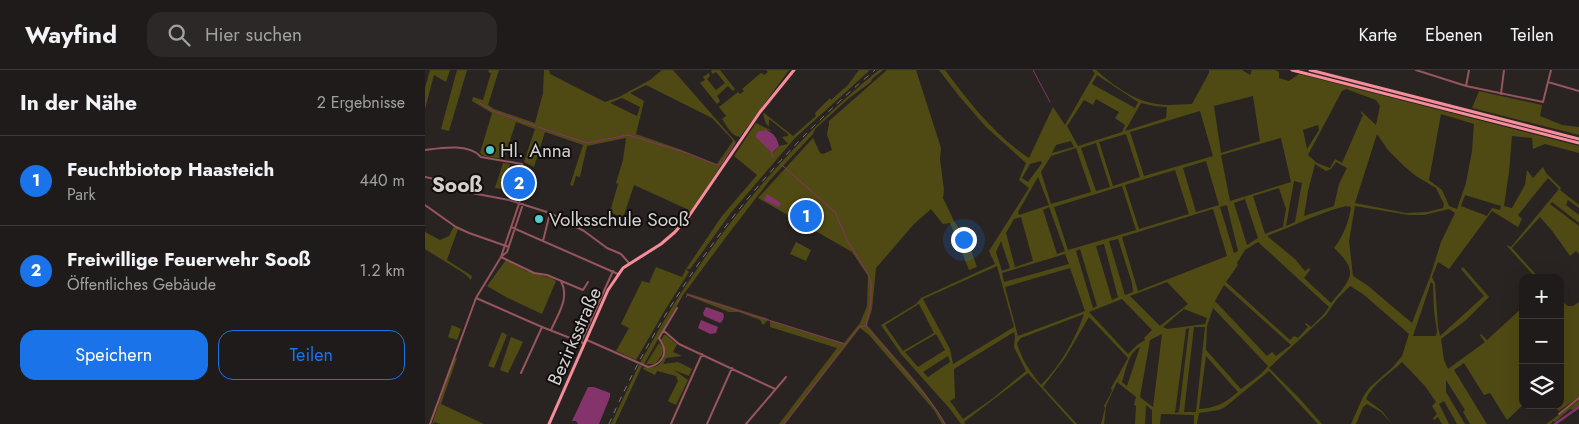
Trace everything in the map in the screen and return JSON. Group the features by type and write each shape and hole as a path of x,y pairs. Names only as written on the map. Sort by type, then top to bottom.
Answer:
{"main road":[{"name":"Bezirksstraße","path":"549,424 607,292 618,274 629,263 657,247 681,225 774,94 794,70"},
{"path":"1292,70 1579,143"},
{"path":"1310,70 1579,139"}],"street":[{"path":"1416,70 1466,86 1539,102 1543,102 1551,70"},
{"path":"1431,74 1433,70"},
{"path":"1466,86 1469,70"},
{"path":"1501,94 1504,70"},
{"path":"1548,82 1579,91"},
{"path":"425,150 441,148 469,149 479,153 481,156 523,165 522,176 525,186 501,257 476,298 430,424"},
{"path":"425,177 448,182 472,193 519,202 550,213 584,231 607,248 621,254 629,263"},
{"path":"501,257 507,252 523,204"},
{"path":"425,205 456,227 509,246"},
{"path":"543,241 550,213"},
{"path":"511,227 618,274"},
{"path":"501,257 533,273 547,275 583,290 588,282"},
{"path":"581,342 613,271"},
{"path":"551,331 564,301 564,288 561,281"},
{"path":"476,298 551,331 586,342 648,366 659,363 665,351 659,338 677,308"},
{"path":"521,373 541,327"},
{"path":"664,331 679,344 775,389"},
{"path":"671,424 702,354"},
{"path":"707,424 732,368"},
{"path":"746,424 786,377"},
{"path":"1559,414 1579,398"}],"shaded area":[{"path":"430,70 450,70 446,82 434,75 425,109 425,88"},
{"path":"457,70 467,70 449,131 441,129"},
{"path":"489,70 499,70 488,105 494,109 535,123 543,93 544,70 549,70 550,74 605,102 619,97 650,80 662,70 673,70 736,142 694,207 675,229 689,210 634,185 623,218 610,212 618,184 616,183 623,160 626,138 587,146 580,177 576,176 573,186 570,185 583,145 545,132 534,167 524,162 535,129 516,122 504,159 484,156 480,153 492,113 472,101 473,97 483,100 491,73 488,72","holes":["646,85 712,118 731,138 733,141 717,164 636,134 644,101 630,93","622,98 640,107 637,116 610,103"]},
{"path":"720,70 735,89 733,91 728,86 717,96 720,101 717,104 700,83 705,80 703,77 709,73 710,76 707,79 716,90 725,83 716,72 712,74 711,71"},
{"path":"766,70 789,70 740,137 734,135 722,119 726,116 719,107 738,92 740,94 744,91 742,89 761,73 764,75 768,72"},
{"path":"859,70 870,70 795,138 730,214 690,269 686,269 722,216 757,175 734,156 756,123 772,131 766,130 774,152 779,146 788,144 782,137 788,136 788,134 769,119 769,126 766,124 763,114 793,136 816,116 815,113 830,98 831,100 848,85"},
{"path":"879,70 883,70 815,129 813,134 770,180 683,295 644,364 640,363 682,291 709,251 753,195 800,142"},
{"path":"887,70 916,70 941,148 943,198 954,221 968,242 977,267 969,270 950,223 943,224 931,209 914,224 876,268 872,309 867,325 919,385 946,424 942,424 934,410 869,335 860,328 785,424 779,424 837,348 770,327 770,320 844,343 860,323 867,306 868,276 852,252 758,198 813,138 820,153 823,154 832,150 827,134 829,121"},
{"path":"939,70 945,70 994,129 1029,158 1053,107 1065,125 1095,73 1092,70 1096,70 1117,87 1140,100 1170,105 1192,104 1209,70 1242,70 1250,75 1252,70 1275,70 1279,72 1279,78 1289,81 1299,74 1579,146 1579,153 1545,144 1533,149 1532,138 1512,136 1504,206 1512,208 1525,185 1527,170 1533,178 1543,167 1546,173 1561,188 1560,190 1579,205 1579,208 1568,200 1566,205 1579,215 1579,223 1552,202 1550,204 1579,226 1579,254 1576,251 1570,256 1540,217 1512,248 1535,274 1532,274 1506,245 1511,247 1559,189 1548,178 1518,215 1522,219 1518,227 1492,211 1449,269 1438,262 1432,277 1435,283 1440,336 1484,296 1461,269 1463,267 1489,297 1466,320 1441,339 1444,360 1448,369 1485,342 1481,334 1487,340 1519,311 1519,409 1507,420 1490,393 1484,395 1464,363 1454,370 1487,424 1470,424 1463,412 1465,410 1446,380 1446,392 1465,424 1457,424 1444,401 1439,404 1449,424 1442,424 1438,417 1434,420 1433,418 1437,414 1432,406 1436,402 1425,386 1402,362 1377,383 1366,399 1382,411 1392,424 1381,412 1367,404 1363,407 1356,424 1351,424 1363,397 1370,387 1393,367 1402,356 1409,334 1363,294 1350,286 1337,299 1326,315 1269,368 1322,424 1318,424 1269,371 1225,407 1219,410 1199,413 1197,424 1194,424 1194,415 1161,414 1160,424 1152,424 1152,410 1146,405 1145,424 1135,424 1136,406 1134,405 1136,397 1117,382 1106,406 1104,424 1101,424 1104,406 1112,391 1111,388 1128,358 1089,317 1065,358 1043,387 1077,424 1074,424 1028,373 964,422 965,424 961,424 901,354 881,325 916,304 921,298 995,264 989,251 1029,188 1019,180 1026,163 986,127","holes":["1097,75 1138,102 1135,108 1092,84","1346,89 1376,100 1380,106 1376,125 1361,111 1363,115 1342,163 1335,159 1330,168 1317,163 1308,155 1342,91","1253,96 1260,141 1221,153 1214,106","1096,99 1119,112 1115,118 1125,125 1122,132 1078,146 1067,126 1084,100 1093,105","1141,103 1167,107 1166,118 1125,131","1200,111 1213,156 1144,176 1130,132","1441,114 1474,124 1472,151 1466,183 1457,209 1449,206 1442,190 1429,180","1318,125 1319,130 1307,149 1303,130","1126,134 1140,177 1113,186 1099,142","1377,134 1388,150 1405,167 1436,188 1444,204 1443,208 1427,212 1406,213 1355,203","1281,138 1291,182 1230,201 1221,155","1071,141 1074,147 1052,153 1056,145","1096,143 1110,187 1096,191 1081,148","1076,148 1091,192 1051,204 1041,172 1051,156","1041,161 1042,163 1028,182 1022,178 1030,164","1206,161 1219,205 1196,212 1183,168","1336,162 1347,168 1339,184 1334,206 1304,216 1315,164 1326,171 1331,169","1175,170 1189,214 1139,229 1125,185","1038,177 1049,205 1019,215 1018,212","1294,181 1302,183 1295,222 1286,226","1122,186 1136,230 1068,250 1054,207","1279,188 1286,209 1283,227 1265,234 1253,196","1465,195 1501,206 1500,210 1492,208 1487,216 1461,206","1245,199 1258,238 1247,245 1234,203","1227,205 1238,251 1234,253 1220,207","1346,206 1351,207 1345,229 1334,248 1347,263 1350,276 1344,288 1331,303 1304,278 1310,270 1309,268 1305,271 1295,259 1267,236","1355,206 1409,215 1424,215 1449,209 1455,213 1441,242 1412,323 1367,285 1353,276 1349,241","1049,207 1065,251 1057,254 1043,210","1213,209 1227,256 1138,291 1122,237","1021,217 1033,261 1015,267 1006,233 1014,219","1118,239 1133,292 1125,295 1109,241","1001,241 1010,268 1002,271 996,252","1258,242 1329,307 1311,327 1306,323 1308,327 1298,338 1294,336 1290,340 1226,282 1238,265 1237,263 1245,250","1104,244 1118,297 1112,300 1096,246","1080,249 1097,306 1093,308 1076,251","1065,254 1069,264 1004,282 1002,273","997,266 1014,327 953,364 950,349 923,299","1070,268 1085,311 1018,336 1005,287","1167,282 1188,304 1160,326 1130,296","1431,282 1433,284 1436,336 1413,336","1224,285 1291,345 1276,356 1272,352 1267,356 1215,301","1122,299 1152,330 1144,338 1145,340 1128,354 1089,312","919,304 934,333 903,351 885,325","1213,308 1268,366 1261,374 1241,389 1206,350 1207,326","1184,309 1207,318 1205,324 1167,329 1163,327","1084,314 1066,352 1041,385 1023,360 1017,343 1021,338","1194,327 1205,327 1196,412 1184,412","1189,328 1179,412 1175,413 1186,329","1014,332 1014,347 1026,371 992,399 963,419 950,401 955,398 954,369","936,334 945,350 918,367 905,352","1162,334 1153,407 1140,397 1150,340","1140,347 1127,386 1122,382 1130,358","948,356 950,362 928,377 923,372","1206,356 1238,392 1220,404 1199,409"]},
{"path":"1479,91 1542,105 1540,116 1562,125 1579,127 1579,135 1472,108"},
{"path":"766,130 773,134 779,146 773,152 755,136 759,131"},
{"path":"503,163 510,164 502,189 495,188"},
{"path":"767,194 781,203 779,207 764,200"},
{"path":"796,207 812,216 813,220 806,221 793,213"},
{"path":"454,226 458,229 447,260 472,276 471,280 465,274 425,249 425,232 440,240 449,236"},
{"path":"796,242 811,250 806,261 790,254"},
{"path":"506,260 526,271 556,281 542,314 487,286"},
{"path":"656,267 682,277 686,269 689,272 636,360 616,351 629,328 621,324 642,281 649,283"},
{"path":"687,293 769,319 763,325 760,320 739,312 729,312 686,295"},
{"path":"1579,302 1579,397 1564,408 1564,303 1568,306 1573,306"},
{"path":"706,307 723,313 723,320 720,323 704,316 703,313"},
{"path":"701,320 718,327 716,333 710,334 698,328"},
{"path":"452,325 461,329 457,340 448,337"},
{"path":"502,332 507,335 494,368 488,366"},
{"path":"664,335 677,344 673,352 682,356 666,358 663,364 678,362 692,369 689,376 674,370 688,380 676,405 668,401 678,381 676,376 657,371 655,375 643,369 644,367 651,368 656,366 663,360 664,351 661,340"},
{"path":"511,337 523,342 508,373 500,370"},
{"path":"659,343 663,348 662,355 655,364 646,364"},
{"path":"454,358 457,358 441,404 484,424 440,424 435,422 432,424"},
{"path":"639,365 642,366 615,424 611,424"},
{"path":"588,387 594,387 610,393 599,424 578,424 576,421 572,421"},
{"path":"1579,400 1579,406 1573,410 1570,409 1555,422 1546,424"}],"waterway":[{"path":"1033,70 1050,102"},
{"path":"478,102 493,111 535,126"},
{"path":"538,127 587,143 628,135 684,152 717,165 722,163 735,143"},
{"path":"771,152 773,157"},
{"path":"781,164 784,167"},
{"path":"784,167 835,212 847,240 869,276 871,283 871,302 866,326 923,392 945,424"},
{"path":"686,297 688,295 845,344"},
{"path":"677,303 681,297"},
{"path":"784,424 859,327 865,326"},
{"path":"1555,424 1579,407"}],"railway":[{"path":"609,424 633,373 660,324 689,277 722,232 757,188 794,147 833,107 875,70"}],"place":[{"name":"Hl. Anna","path":"490,150"},
{"name":"Freiwillige Feuerwehr Sooß","path":"519,183"},
{"name":"Feuchtbiotop Haasteich","path":"806,216"},
{"name":"Volksschule Sooß","path":"539,219"}],"district":[{"name":"Sooß","path":"457,185"}]}
